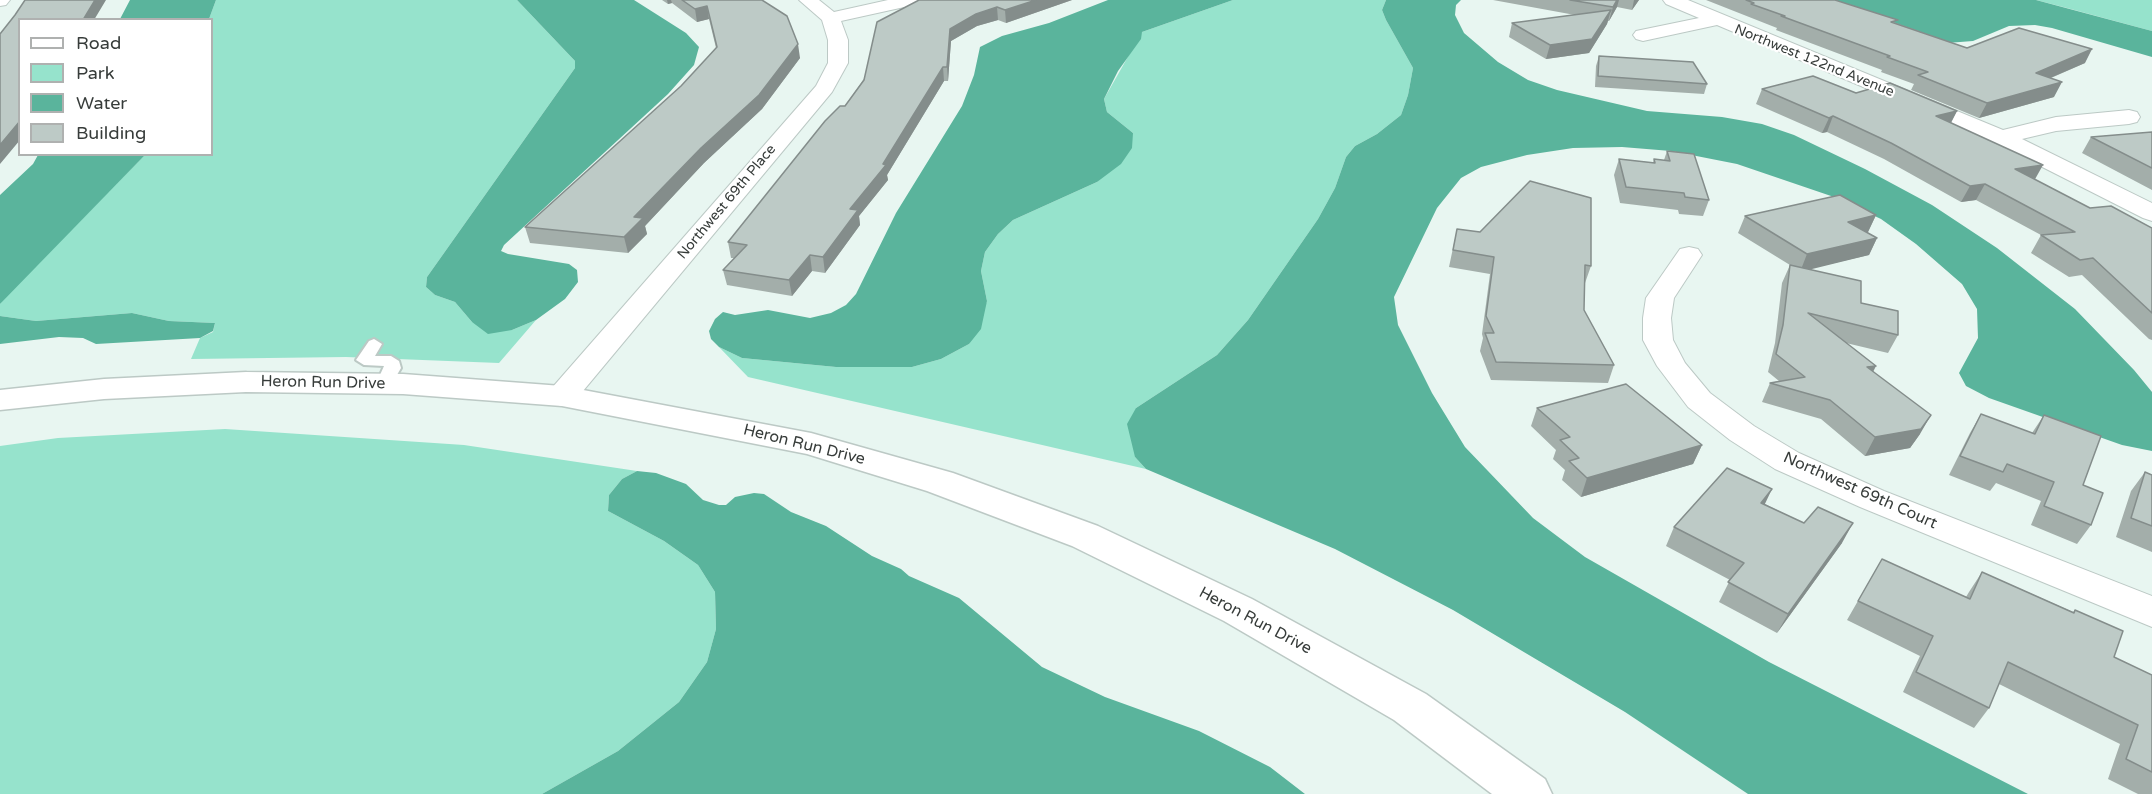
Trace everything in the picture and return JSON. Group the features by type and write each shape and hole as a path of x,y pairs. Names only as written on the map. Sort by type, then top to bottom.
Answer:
{"street":[{"path":"808,0 831,18 912,0"},
{"name":"Northwest 122nd Avenue","path":"1672,0 2001,137 2152,213"},
{"name":"Northwest 69th Place","path":"562,396 825,88 838,63 838,40 831,18"},
{"path":"1643,35 1716,20"},
{"path":"2001,137 2056,124 2129,117"},
{"name":"Northwest 69th Court","path":"1689,255 1660,298 1657,318 1658,340 1672,366 1699,400 1742,433 1787,461 1872,499 2152,612"},
{"name":"Heron Run Drive","path":"0,400 104,389 246,382 384,384 562,396 811,444 940,482 1085,536 1239,610 1410,707 1528,794"}],"lane":[{"path":"374,345 364,360 391,361 393,368 384,384"}],"green space":[{"path":"216,0 517,0 575,61 575,68 427,277 426,287 435,295 455,302 472,322 512,330 536,320 499,363 346,357 191,359 200,338 213,332 215,323 169,321 132,313 36,321 0,316 0,304 5,297 144,156 213,156 213,18 209,18"},
{"path":"1233,0 1386,0 1382,10 1413,68 1408,95 1401,115 1377,134 1355,146 1346,157 1335,188 1318,219 1248,320 1217,355 1136,408 1135,457 1146,469 748,377 719,347 742,358 836,367 912,367 941,359 969,344 987,301 981,271 985,252 998,234 1013,220 1097,182 1133,133 1107,112 1104,99 1142,32"},
{"path":"2036,0 2152,0 2152,31 2067,8"},
{"path":"225,429 464,445 637,471 622,479 609,495 608,511 664,541 698,565 715,592 716,629 707,662 679,702 618,751 542,794 0,794 0,446 58,438"}],"water":[{"path":"130,0 216,0 209,18 121,18"},
{"path":"517,0 634,0 686,33 699,47 694,65 668,94 504,245 501,251 569,264 577,270 578,282 565,299 536,320 512,330 488,334 472,322 455,302 435,295 426,287 427,277 575,68 575,61"},
{"path":"1108,0 1233,0 1142,32 1141,39 1118,71 1104,99 1107,112 1133,133 1132,148 1121,164 1097,182 1013,220 998,234 985,252 981,271 987,301 981,329 969,344 941,359 912,367 836,367 742,358 719,347 711,339 709,331 715,319 723,312 735,315 768,310 810,318 831,313 846,305 856,294 896,213 962,106 974,75 980,47 1002,36 1049,23"},
{"path":"1386,0 1461,0 1456,5 1455,15 1464,33 1498,62 1528,80 1557,90 1647,111 1722,117 1762,124 1794,135 1865,169 1932,205 1997,248 2075,309 2152,392 2152,451 2122,445 1989,398 1966,386 1959,373 1978,338 1977,309 1962,284 1916,244 1881,219 1834,197 1737,164 1671,151 1622,147 1573,148 1527,155 1481,167 1461,178 1437,208 1394,297 1398,325 1432,393 1465,447 1533,518 1585,557 1769,662 2028,794 1748,794 1625,712 1453,610 1335,549 1146,469 1135,457 1127,424 1136,408 1217,355 1248,320 1318,219 1335,188 1346,157 1355,146 1377,134 1401,115 1408,95 1413,68 1382,10"},
{"path":"1832,0 2036,0 2152,31 2152,57 2035,25 2009,26 1973,41 1947,43"},
{"path":"37,156 144,156 0,304 0,195 33,164"},
{"path":"132,313 169,321 215,323 213,331 200,338 96,344 83,338 59,337 0,344 0,316 36,321"},
{"path":"637,471 656,473 686,484 703,500 719,505 726,505 735,497 754,493 764,494 791,512 826,526 872,556 901,569 909,576 959,598 1042,667 1105,697 1199,731 1270,767 1305,794 542,794 618,751 679,702 707,662 716,629 715,592 698,565 664,541 608,511 609,495 622,479"}],"building":[{"path":"25,0 95,0 84,18 18,18 18,123 0,145 0,34"},
{"path":"682,0 762,0 787,16 798,44 759,95 701,148 634,217 643,218 624,237 525,227 681,86 717,47 707,6 695,9"},
{"path":"919,0 1036,0 1005,10 997,7 976,14 950,29 947,67 943,67 883,164 886,165 850,209 858,210 823,257 810,255 789,280 723,270 747,245 728,242 825,121 840,106 845,106 864,80 877,22"},
{"path":"1570,0 1617,0 1613,7"},
{"path":"1746,0 1835,0 1898,20 1891,22 1967,48 2019,28 2092,49 2036,73 2062,82 1987,103 1918,75 1928,72 1781,16 1785,16 1751,4 1754,3"},
{"path":"1611,10 1592,39 1550,45 1512,23"},
{"path":"1599,56 1693,62 1707,84 1598,76"},
{"path":"1813,76 1856,93 1890,83 1957,111 1936,116 2043,165 2015,169 2090,208 2111,206 2152,228 2152,313 2093,258 2080,260 2041,235 2075,232 1985,184 1970,186 1891,143 1833,116 1829,118 1762,89"},
{"path":"2152,132 2152,168 2091,137"},
{"path":"1667,151 1694,154 1709,200 1685,197 1684,193 1626,187 1619,159 1655,163 1654,159 1670,161"},
{"path":"1530,181 1591,198 1591,266 1585,265 1584,310 1614,365 1496,362 1485,333 1494,333 1486,316 1494,257 1453,250 1457,229 1480,232"},
{"path":"1840,195 1876,215 1848,222 1877,238 1807,254 1745,216"},
{"path":"1790,265 1861,281 1861,303 1898,311 1898,335 1808,313 1876,366 1867,367 1931,415 1921,429 1875,437 1830,400 1770,383 1805,377 1776,354 1783,325"},
{"path":"1626,384 1702,445 1587,478 1569,461 1579,458 1560,440 1570,437 1537,408"},
{"path":"1981,414 2035,434 2044,415 2101,436 2083,485 2103,493 2091,525 2044,506 2054,482 2007,464 2003,472 1960,456"},
{"path":"1727,468 1772,489 1761,503 1804,523 1818,507 1853,523 1788,614 1728,582 1744,563 1674,527"},
{"path":"2145,472 2152,475 2152,526 2131,518"},
{"path":"1882,559 1970,599 1982,572 2074,613 2075,610 2123,631 2114,657 2152,675 2152,772 2126,759 2138,725 2008,662 1989,708 1916,672 1933,636 1858,601"}]}
